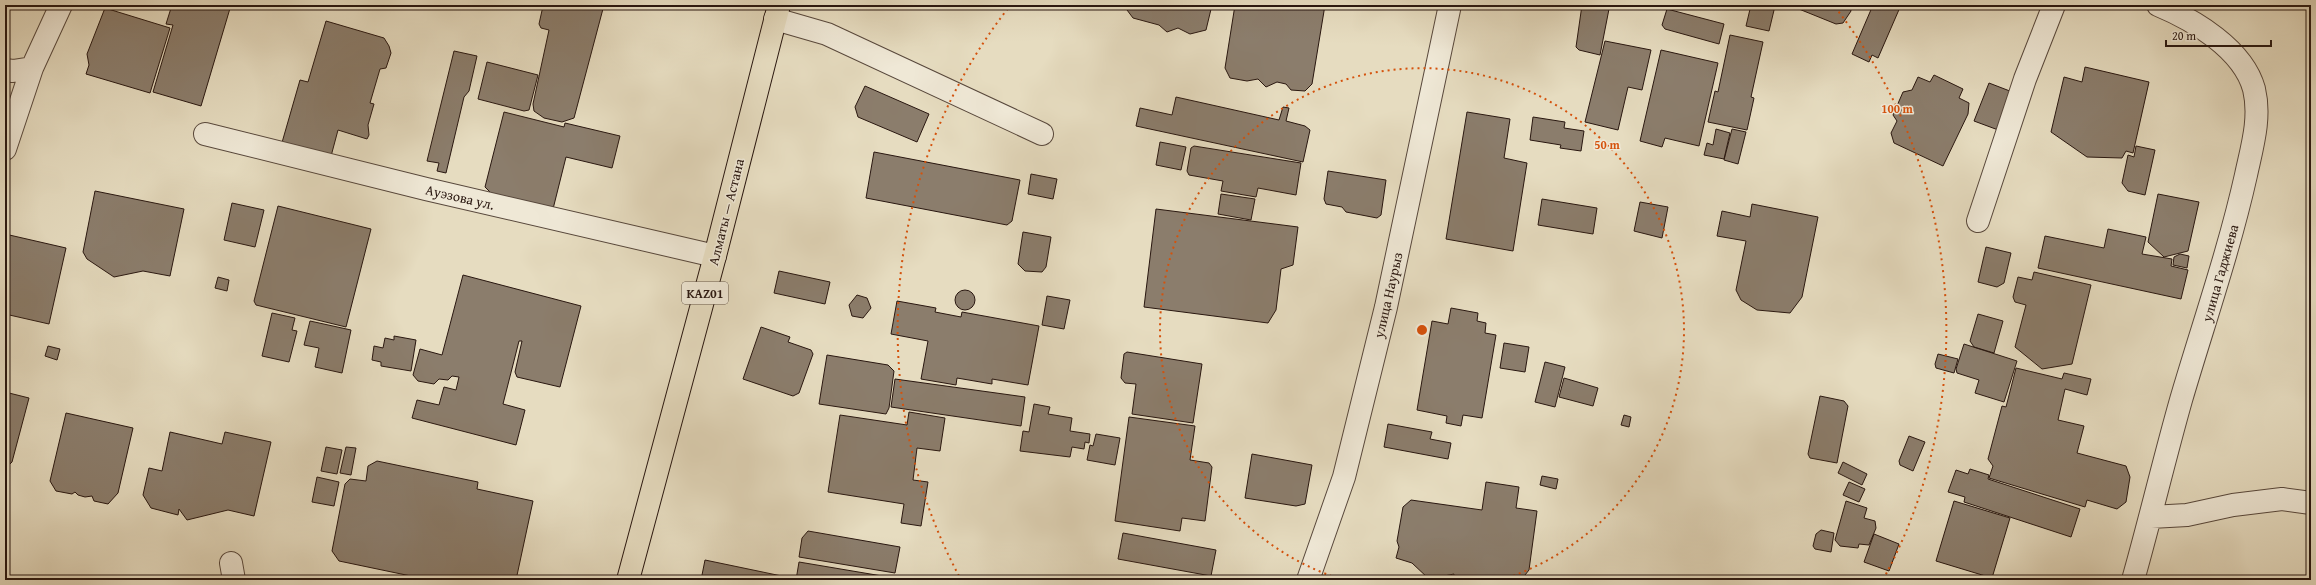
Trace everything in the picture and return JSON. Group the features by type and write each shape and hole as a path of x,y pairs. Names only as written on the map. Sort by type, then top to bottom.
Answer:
{"highway":[{"name":"Алматы — Астана","path":"628,580 715,256 777,12"}],"street":[{"path":"5,149 32,68 61,5"},
{"name":"улица Наурыз","path":"1308,580 1344,477 1382,323 1450,5"},
{"path":"1978,221 2024,78 2054,5"},
{"name":"улица Гаджиева","path":"2132,580 2151,517 2181,401 2237,217 2254,135 2257,112 2254,88 2230,48 2197,24 2158,5"},
{"path":"777,12 1042,134"},
{"path":"5,70 13,71 32,68"},
{"name":"Ауэзова ул.","path":"205,134 426,189 715,256"},
{"path":"2151,517 2187,515 2233,505 2282,499 2311,504"}],"building":[{"path":"172,5 231,5 201,106 153,92 173,25 166,24"},
{"path":"538,5 604,5 574,118 562,122 544,118 534,111 533,104 549,30 541,28 539,24 543,6"},
{"path":"1128,5 1212,5 1206,30 1190,34 1178,28 1167,32 1159,25 1133,18 1127,10"},
{"path":"1235,5 1325,5 1312,84 1305,91 1291,90 1286,84 1277,82 1266,87 1258,79 1247,81 1230,78 1225,68"},
{"path":"1582,5 1603,5 1603,8 1609,9 1600,55 1579,50 1576,47"},
{"path":"1751,5 1775,6 1769,31 1746,26"},
{"path":"1789,5 1850,5 1851,11 1843,23 1836,24"},
{"path":"1873,5 1901,5 1878,58 1872,55 1869,62 1852,54"},
{"path":"1946,5 1958,5 1957,9"},
{"path":"105,8 170,28 150,93 86,74 89,65 87,54"},
{"path":"1667,9 1724,24 1719,44 1665,29 1662,25"},
{"path":"326,21 384,38 391,53 386,68 380,69 370,103 374,104 368,125 369,135 367,139 338,130 330,160 281,146 300,80 308,82"},
{"path":"1730,35 1763,42 1751,97 1754,98 1747,130 1708,122 1715,91 1718,92"},
{"path":"1605,41 1651,50 1642,90 1628,87 1618,130 1585,122"},
{"path":"1661,50 1718,63 1699,146 1665,138 1662,147 1640,141"},
{"path":"454,51 477,56 469,91 464,97 446,173 437,171 439,163 427,161"},
{"path":"487,62 538,75 529,110 524,111 478,99"},
{"path":"2085,67 2149,82 2133,153 2126,151 2122,158 2087,157 2051,132 2064,77 2082,82"},
{"path":"1934,75 1963,89 1959,98 1969,103 1968,114 1943,166 1894,143 1891,133 1897,121 1893,115 1903,92 1912,90 1918,77 1930,82"},
{"path":"1989,83 2015,93 2001,131 1974,121"},
{"path":"865,86 929,114 917,142 858,117 855,107"},
{"path":"1176,97 1279,120 1283,107 1289,108 1286,121 1305,126 1310,130 1303,162 1136,126 1140,108 1172,115"},
{"path":"504,112 564,127 565,123 620,136 612,168 566,157 553,209 492,194 485,187"},
{"path":"1467,112 1510,119 1504,158 1527,163 1513,251 1446,239"},
{"path":"1533,117 1565,122 1564,128 1584,131 1581,151 1560,148 1561,145 1530,140"},
{"path":"1716,129 1730,133 1724,159 1704,155 1707,143 1713,145"},
{"path":"1732,129 1746,132 1738,164 1724,160"},
{"path":"1160,142 1186,147 1181,170 1156,165"},
{"path":"1194,146 1301,163 1296,195 1258,188 1256,197 1221,191 1223,181 1189,175 1187,171 1191,148"},
{"path":"2136,146 2155,150 2145,195 2128,191 2122,183 2128,155 2134,157"},
{"path":"874,152 1020,180 1012,221 1007,225 866,198"},
{"path":"1328,171 1386,180 1381,215 1377,218 1346,212 1342,207 1326,204 1324,199"},
{"path":"1031,174 1057,179 1053,199 1028,194"},
{"path":"95,191 184,209 170,276 143,271 114,277 87,259 83,252"},
{"path":"1221,194 1255,199 1251,220 1218,214"},
{"path":"2158,194 2199,202 2188,251 2164,257 2148,242"},
{"path":"1542,199 1597,208 1593,234 1538,225"},
{"path":"1640,202 1668,207 1662,238 1634,231"},
{"path":"232,203 264,210 255,247 224,240"},
{"path":"1752,204 1818,217 1802,297 1790,313 1757,310 1741,300 1736,290 1746,241 1717,236 1722,211 1750,217"},
{"path":"278,206 371,229 346,327 256,305 254,301"},
{"path":"1156,209 1298,227 1293,265 1281,269 1276,310 1268,323 1144,307"},
{"path":"2108,229 2146,237 2142,254 2172,259 2171,266 2188,270 2181,299 2038,268 2045,236 2104,248"},
{"path":"1023,232 1051,237 1046,267 1042,272 1025,271 1018,264"},
{"path":"5,234 66,248 49,324 5,314"},
{"path":"1986,247 2011,253 2004,283 1997,287 1978,282"},
{"path":"2180,254 2189,256 2187,268 2173,265 2174,257"},
{"path":"779,271 830,282 825,304 774,293"},
{"path":"2034,272 2091,285 2072,364 2042,369 2015,347 2026,305 2015,302 2013,297 2018,277 2032,280"},
{"path":"463,275 581,306 560,387 517,377 515,372 522,341 519,341 503,404 525,410 516,445 412,418 417,400 439,405 444,387 456,390 459,377 452,376 448,380 439,379 434,384 418,381 413,375 420,349 442,355"},
{"path":"218,277 229,280 227,291 215,288"},
{"path":"961,290 969,290 975,296 975,304 969,310 961,310 955,304 955,296"},
{"path":"857,295 867,298 871,308 863,318 852,316 849,305"},
{"path":"1047,296 1070,300 1064,329 1042,325"},
{"path":"897,301 936,308 935,312 961,317 962,312 1039,326 1028,385 992,379 992,384 957,378 956,385 921,379 928,341 891,334"},
{"path":"1451,308 1478,313 1477,321 1486,323 1485,333 1496,335 1482,418 1463,415 1461,426 1446,423 1447,416 1417,410 1432,321 1448,324"},
{"path":"272,313 295,318 292,330 297,331 289,362 262,356"},
{"path":"1978,314 2003,321 1994,353 1974,347 1970,341"},
{"path":"310,321 351,330 342,373 315,367 319,348 304,345"},
{"path":"761,327 790,337 788,342 811,350 813,354 799,393 793,396 743,379"},
{"path":"394,336 416,340 411,371 381,366 381,362 372,360 374,346 383,348 385,338 394,340"},
{"path":"1504,343 1529,347 1525,372 1500,368"},
{"path":"1964,344 2017,361 2004,402 1975,393 1979,380 1957,373 1956,369"},
{"path":"48,346 60,349 57,360 45,356"},
{"path":"1127,352 1202,364 1193,423 1132,414 1136,384 1125,383 1121,378 1124,354"},
{"path":"1938,354 1958,359 1954,373 1936,368 1935,364"},
{"path":"827,355 888,365 894,371 889,408 886,414 819,404"},
{"path":"1545,362 1565,367 1555,407 1535,402"},
{"path":"2016,368 2062,379 2064,373 2091,379 2087,395 2065,389 2058,420 2084,426 2077,453 2126,466 2130,477 2126,502 2117,509 2087,500 2085,507 1989,478 1993,466 1988,459 2002,406 2006,407"},
{"path":"1564,378 1598,388 1593,406 1559,397"},
{"path":"895,379 1025,397 1021,426 891,407"},
{"path":"5,392 29,398 12,462 5,469"},
{"path":"1820,396 1844,401 1848,406 1837,463 1810,458 1808,454"},
{"path":"1034,404 1050,407 1048,414 1072,418 1070,431 1090,434 1089,443 1085,442 1084,449 1072,447 1070,457 1020,451 1023,431 1029,432"},
{"path":"909,412 945,418 940,451 917,448 913,480 928,482 921,526 901,523 904,504 828,492 840,415 907,425"},
{"path":"66,413 133,428 118,493 108,504 94,501 92,496 85,497 78,495 75,492 72,494 56,491 50,481"},
{"path":"1624,415 1631,417 1629,427 1621,425"},
{"path":"1129,417 1195,426 1190,460 1209,463 1212,467 1205,521 1182,518 1180,531 1115,521"},
{"path":"1388,424 1432,432 1430,439 1451,443 1448,459 1384,447"},
{"path":"170,432 222,444 225,432 271,442 254,516 228,510 187,520 179,509 178,515 151,508 143,495 149,468 162,471"},
{"path":"1096,434 1120,438 1115,465 1087,460 1090,445 1093,446"},
{"path":"1909,436 1925,442 1913,471 1900,465 1899,461"},
{"path":"326,447 342,450 337,474 321,471"},
{"path":"346,447 356,448 351,475 340,473"},
{"path":"1252,454 1312,465 1305,504 1296,506 1245,498"},
{"path":"377,461 478,482 477,489 533,501 516,580 430,580 339,561 332,551 345,484 350,479 366,481 368,466"},
{"path":"1843,462 1867,474 1862,485 1838,473"},
{"path":"1970,469 1989,475 1988,479 2080,509 2071,537 1964,502 1965,497 1948,492 1956,470 1968,474"},
{"path":"1542,476 1558,479 1556,489 1540,485"},
{"path":"317,477 339,482 334,506 312,502"},
{"path":"1486,482 1519,487 1516,508 1537,511 1529,570 1521,580 1453,580 1454,574 1429,579 1412,563 1396,558 1399,547 1397,541 1403,507 1411,500 1482,510"},
{"path":"1849,482 1865,489 1859,502 1843,495"},
{"path":"1846,501 1867,508 1864,518 1875,521 1876,528 1869,545 1859,544 1858,548 1840,546 1835,540"},
{"path":"1954,501 2010,518 1992,578 1936,561"},
{"path":"1821,530 1834,533 1831,552 1815,549 1813,546 1816,534"},
{"path":"808,531 900,547 895,573 799,557 802,538"},
{"path":"1123,533 1216,550 1211,576 1118,559"},
{"path":"1874,534 1899,544 1889,571 1864,562"},
{"path":"705,560 796,579 701,580"},
{"path":"799,562 894,578 895,580 796,580"},
{"path":"1596,577 1613,580 1596,580"}]}
